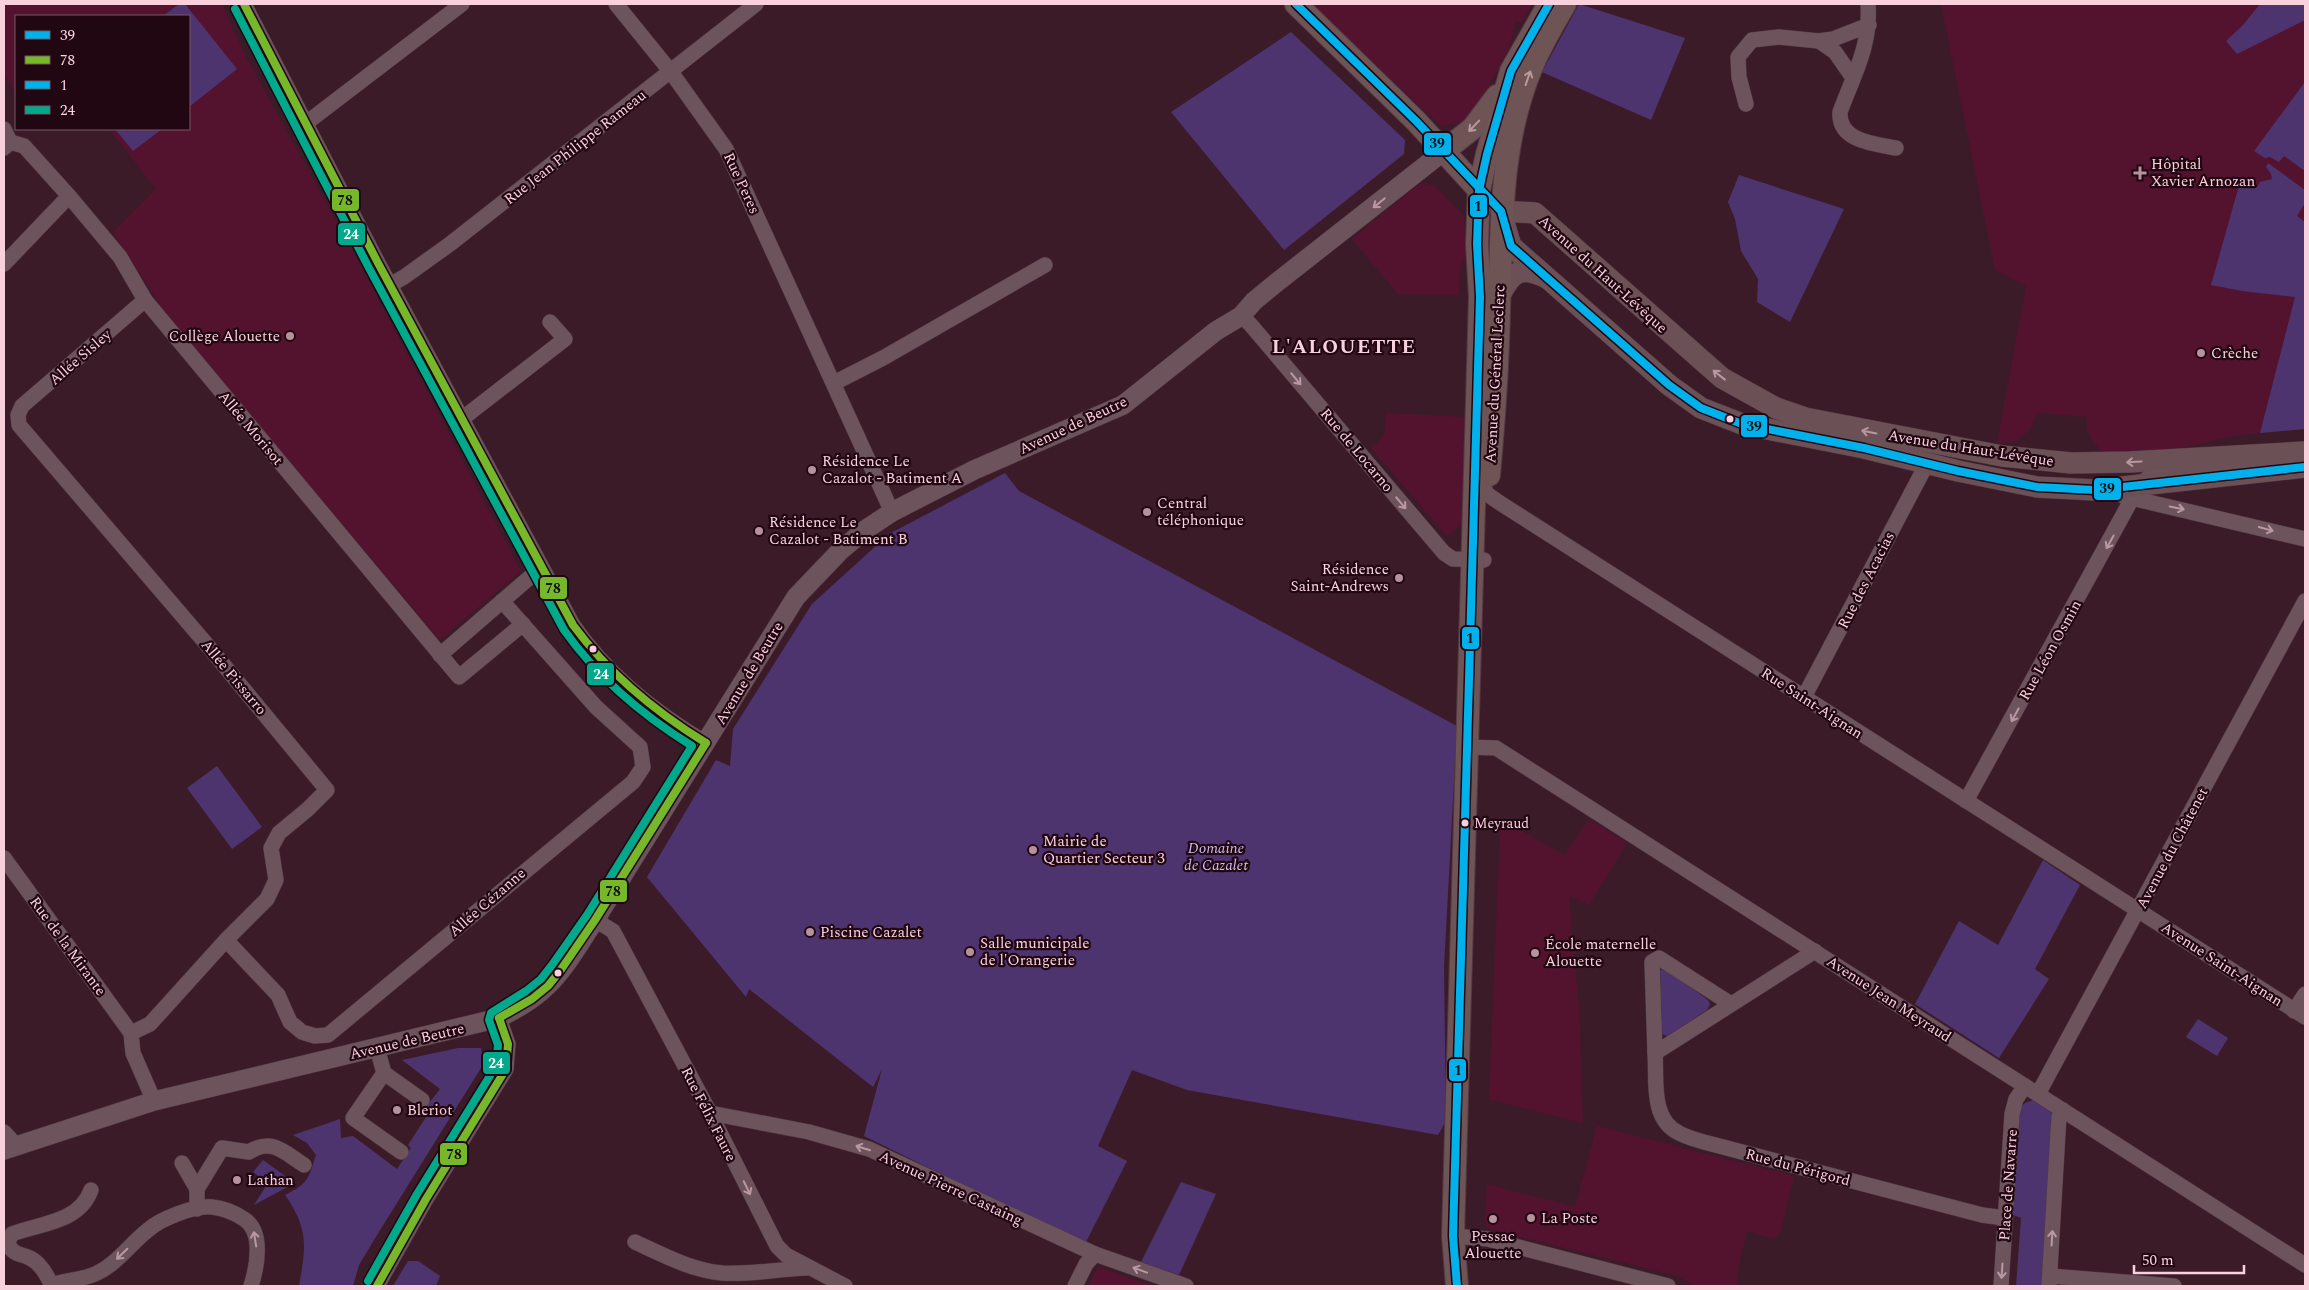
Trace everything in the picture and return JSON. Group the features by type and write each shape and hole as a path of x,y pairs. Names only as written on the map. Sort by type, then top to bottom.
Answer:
{"main road":[{"path":"1296,4 1444,151 1501,211"},
{"path":"1444,151 1474,128 1486,113 1549,4"},
{"name":"Avenue du Général Leclerc","path":"1458,1286 1458,1236 1468,1132 1474,747 1482,467 1495,411 1500,295 1501,211 1505,169 1515,118 1524,87 1536,58 1565,4"},
{"path":"1482,467 1486,410 1489,249 1480,190 1487,154 1511,72"},
{"path":"1501,211 1495,181 1496,165 1507,115 1511,72"},
{"name":"Avenue du Haut-Lévêque","path":"2305,452 2100,463 2044,461 2002,456 1886,435 1790,414 1754,397 1722,378 1535,213 1501,211 1511,246 1669,385 1701,408 1742,424 2037,487 2137,491 2305,467"},
{"path":"1500,295 1512,276 1521,272 1535,272 1550,279"},
{"name":"Avenue du Général Leclerc","path":"1479,560 1487,494 1482,467"}],"street":[{"path":"244,4 305,124 543,571 586,643 621,682 676,724 706,743"},
{"path":"305,124 462,4"},
{"name":"Rue Peres","path":"616,4 670,72 726,149 892,512"},
{"name":"Rue Jean Philippe Rameau","path":"390,285 450,244 756,4"},
{"path":"1868,4 1870,25 1866,47 1840,112 1839,121 1842,128 1850,136 1896,148"},
{"path":"1746,104 1739,78 1738,57 1752,40 1779,37 1820,41 1833,39 1870,25"},
{"path":"1820,41 1835,52 1853,78"},
{"name":"Allée Morisot","path":"6,140 24,146 69,196 120,257 145,300 459,677 523,624"},
{"name":"Avenue de Beutre","path":"8,1142 154,1101 499,1018 525,1003 548,986 595,920 796,597 816,573 865,530 892,512 974,470 1123,405 1216,331 1241,316 1254,301 1276,283 1444,151"},
{"path":"4,264 69,196"},
{"path":"834,383 883,358 1045,265"},
{"name":"Allée Sisley","path":"18,416 22,406 145,300"},
{"name":"Rue de Locarno","path":"1241,316 1246,319 1444,553 1453,559 1479,560"},
{"path":"463,418 565,338 550,322"},
{"name":"Allée Pissarro","path":"18,416 19,425 33,443 203,640 327,790 279,833 271,848 276,880 267,899 226,940"},
{"path":"2137,491 2153,474 2217,465 2249,456"},
{"name":"Rue des Acacias","path":"1804,697 1926,462"},
{"name":"Avenue du Haut-Lévêque","path":"2137,491 2226,519 2305,540"},
{"name":"Rue Léon Osmin","path":"1966,800 2137,491"},
{"name":"Rue Saint-Aignan","path":"1487,494 2138,911"},
{"path":"440,655 530,578 543,571"},
{"path":"502,601 523,624"},
{"name":"Avenue du Châtenet","path":"2031,1090 2138,911 2305,601"},
{"name":"Allée Cézanne","path":"226,940 278,996 290,1022 302,1032 315,1036 328,1035 633,782 643,767 640,746 596,707 523,624"},
{"name":"Avenue Jean Meyraud","path":"1474,747 1496,748 2305,1265"},
{"name":"Rue de la Mirante","path":"4,858 131,1033 133,1053 154,1101"},
{"name":"Avenue Saint-Aignan","path":"2138,911 2300,1014"},
{"name":"Rue Félix Faure","path":"595,920 613,931 710,1113 770,1236 786,1255 841,1285"},
{"path":"131,1033 150,1024 226,940"},
{"path":"1655,1053 1815,951"},
{"name":"Rue du Périgord","path":"1731,1004 1659,958 1652,962 1658,1110 1664,1122 1680,1134 1723,1147 1982,1215 2006,1218"},
{"path":"2300,1014 2305,994"},
{"path":"377,1286 426,1199 506,1069 508,1044 499,1018"},
{"path":"377,1048 384,1073 422,1100"},
{"path":"384,1073 353,1118 402,1152"},
{"name":"Place de Navarre","path":"2001,1286 2012,1114 2016,1099 2031,1090"},
{"path":"2063,1110 2059,1117 2049,1281 2174,1286"},
{"name":"Avenue Pierre Castaing","path":"710,1113 809,1132 869,1149 1095,1254 1186,1286"},
{"path":"197,1189 222,1148 250,1152 259,1145 276,1146 304,1165"},
{"path":"182,1162 197,1189 197,1209"},
{"path":"90,1190 86,1202 72,1214 40,1228 27,1228 12,1234 7,1244 15,1254 31,1258 47,1275 53,1286 58,1283 95,1274 113,1263 148,1229 163,1220 197,1209 211,1207 230,1211 245,1220 254,1232 258,1266 251,1286"},
{"path":"1458,1236 1488,1239 1668,1286"},
{"path":"635,1242 701,1269 723,1273 808,1268"},
{"path":"1075,1286 1086,1264 1095,1254"}],"shaded area":[{"name":"Collège Alouette","path":"4,4 222,4 242,49 361,266 521,571 440,640 167,316 113,232 156,189 110,130 190,130 190,15 15,15 15,91 4,74"},
{"path":"1311,4 1532,4 1521,23 1516,21 1508,50 1472,117 1466,122 1441,126"},
{"name":"Hôpital Xavier Arnozan","path":"1941,4 2305,4 2305,427 2234,436 2182,448 2105,453 2100,450 2090,437 2087,429 2087,417 2037,413 2031,428 2024,435 2015,441 1997,444 2026,286 1995,270"},
{"path":"1419,184 1434,185 1464,216 1466,256 1460,268 1458,295 1398,294 1352,239"},
{"path":"1386,413 1465,417 1462,524 1447,536 1371,448 1384,437"},
{"name":"École maternelle Alouette","path":"1589,819 1627,843 1589,905 1569,896 1579,1008 1583,1123 1489,1099 1500,831 1503,821 1565,855"},
{"path":"1597,1126 1794,1176 1781,1231 1774,1239 1747,1231 1737,1272 1737,1286 1695,1286 1678,1276 1485,1228 1487,1184 1575,1207"},
{"path":"1099,1267 1152,1286 1088,1286"}],"green space":[{"path":"179,4 185,4 237,69 190,106 190,15 164,15"},
{"path":"1579,4 1685,38 1651,120 1542,72"},
{"path":"2260,4 2305,4 2305,20 2237,54 2226,41 2243,25"},
{"path":"1291,32 1405,140 1404,154 1284,250 1171,112"},
{"path":"2305,82 2305,171 2284,156 2279,162 2270,157 2265,158 2254,151"},
{"path":"116,130 161,130 133,151"},
{"path":"2268,163 2305,190 2305,203 2297,216 2305,222 2305,429 2260,433 2295,297 2242,291 2211,285 2240,182 2257,187 2260,182 2272,179 2266,167"},
{"path":"1739,175 1844,209 1790,322 1757,302 1758,279 1741,251 1735,219 1728,202"},
{"name":"Domaine de Cazalet","path":"1005,473 1019,491 1457,726 1444,967 1446,1121 1438,1135 1187,1090 1132,1070 1098,1146 1127,1161 1086,1242 864,1136 882,1069 873,1087 749,989 746,997 647,877 716,760 730,766 733,729 812,604 889,534"},
{"path":"217,766 262,827 232,849 187,788"},
{"path":"2043,860 2080,885 2035,969 2049,979 1999,1058 1915,1004 1959,921 1998,945"},
{"path":"1666,969 1708,1000 1710,1004 1707,1010 1667,1036 1662,1034 1660,974 1660,970"},
{"path":"2198,1019 2228,1038 2217,1056 2186,1037"},
{"path":"458,1048 481,1048 483,1060 481,1068 359,1265 353,1286 299,1286 304,1239 298,1218 285,1195 299,1187 306,1180 316,1155 307,1143 293,1135 340,1119 341,1138 353,1136 397,1169 411,1148 408,1145 428,1114 425,1108 440,1089 402,1060"},
{"path":"2033,1100 2048,1108 2054,1116 2045,1286 2016,1286 2021,1218 2010,1214 2018,1110 2025,1103"},
{"path":"263,1160 295,1183 254,1205 268,1183 253,1172"},
{"path":"1181,1182 1216,1194 1179,1275 1141,1262"},
{"path":"408,1261 418,1261 440,1276 436,1286 393,1286"}],"transit line":[{"name":"78","path":"244,4 378,263 573,625 617,675 668,718 706,743"},
{"name":"39","path":"1296,4 1416,121 1501,211 1511,246 1669,385 1701,408 1742,424 1864,448 1958,471 2037,487 2095,490 2305,467"},
{"name":"1","path":"1457,1286 1453,1236 1480,297 1477,244 1479,190 1487,154 1511,71 1549,4"},
{"name":"24","path":"235,9 369,268 564,630 606,680 656,722 692,746 587,915 552,965 541,979 526,991 491,1013 489,1020 498,1045 496,1066 417,1194 368,1281"},
{"name":"78","path":"499,1018 532,999 548,986 560,971 595,920 706,743"},
{"name":"78","path":"377,1286 426,1199 506,1069 508,1044 499,1018"}],"place":[{"name":"Hôpital Xavier Arnozan","path":"2140,173"},
{"name":"Collège Alouette","path":"290,336"},
{"name":"Crèche","path":"2201,353"},
{"name":"Résidence Le Cazalot - Batiment A","path":"812,470"},
{"name":"Central téléphonique","path":"1147,512"},
{"name":"Résidence Le Cazalot - Batiment B","path":"759,531"},
{"name":"Résidence Saint-Andrews","path":"1399,578"},
{"name":"Meyraud","path":"1465,823"},
{"name":"Mairie de Quartier Secteur 3","path":"1033,850"},
{"name":"Piscine Cazalet","path":"810,932"},
{"name":"Salle municipale de l'Orangerie","path":"970,952"},
{"name":"École maternelle Alouette","path":"1535,953"},
{"name":"Bleriot","path":"397,1110"},
{"name":"Lathan","path":"237,1180"},
{"name":"La Poste","path":"1531,1218"},
{"name":"Pessac Alouette","path":"1493,1219"}],"district":[{"name":"L'ALOUETTE","path":"1344,346"}]}
